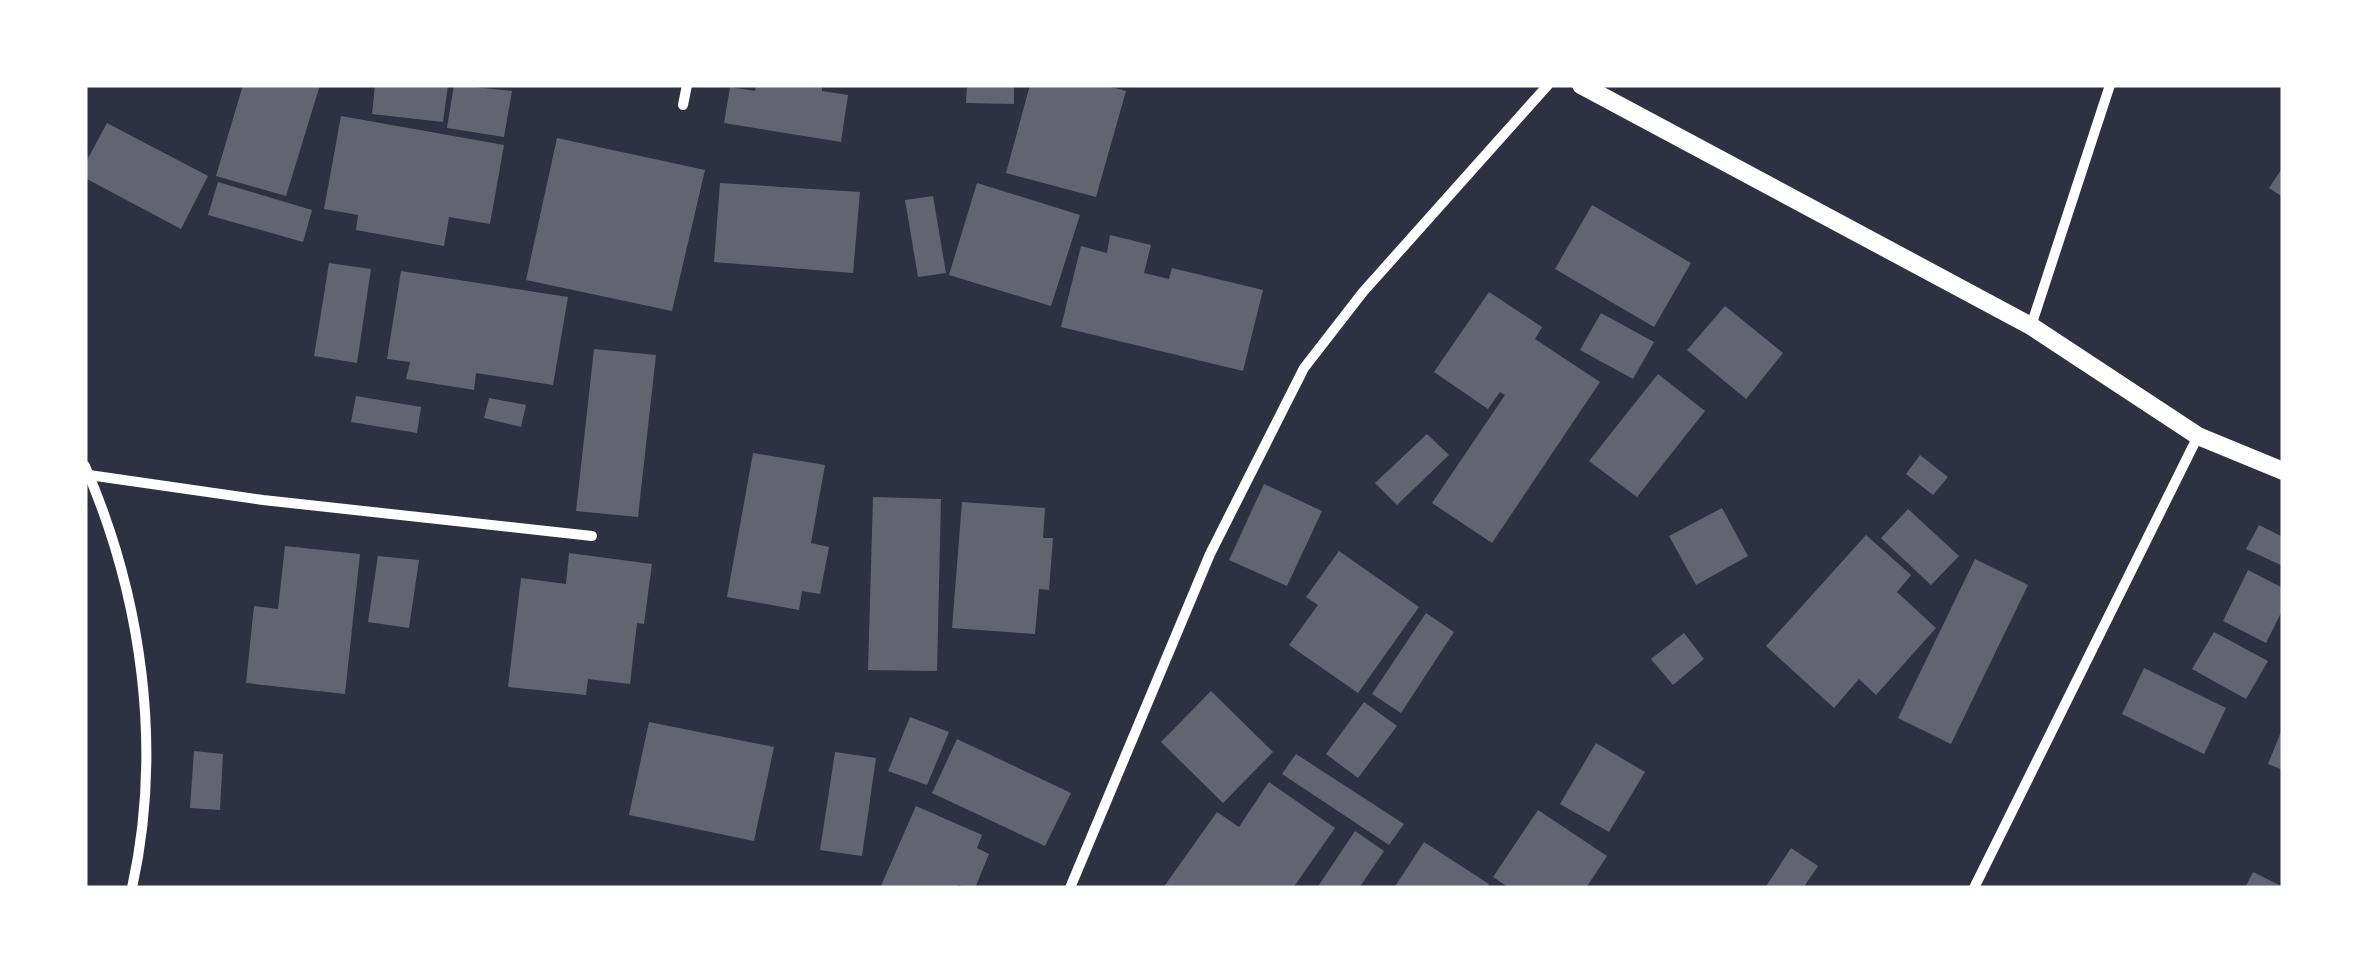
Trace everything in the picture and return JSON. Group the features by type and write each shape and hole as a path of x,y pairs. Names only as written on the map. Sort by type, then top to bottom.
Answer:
{"street":[{"path":"682,105 687,85"},
{"path":"1070,888 1210,554 1304,368 1363,292 1548,85"},
{"path":"1581,85 2031,326 2198,436 2283,471"},
{"path":"2031,326 2110,85"},
{"path":"1974,888 2198,436"},
{"path":"87,470 262,500 592,536"},
{"path":"87,470 102,505 132,610 149,760 143,840 132,888"}],"building":[{"path":"243,85 320,85 286,196 216,176"},
{"path":"375,85 448,85 443,122 372,114"},
{"path":"454,85 512,91 504,137 447,128"},
{"path":"756,85 822,85 822,91 848,95 841,142 724,123 730,87 755,91"},
{"path":"967,85 1014,85 1014,104 966,103"},
{"path":"1030,85 1103,85 1126,91 1096,197 1006,173"},
{"path":"341,116 504,145 490,224 449,217 444,246 356,230 358,215 324,209"},
{"path":"107,123 208,176 181,229 85,178 85,164"},
{"path":"557,138 705,170 672,311 526,280"},
{"path":"2283,167 2283,197 2269,188"},
{"path":"218,182 312,210 303,242 208,215"},
{"path":"720,183 860,192 853,273 714,262"},
{"path":"977,183 1080,215 1051,306 949,275"},
{"path":"933,196 946,273 918,277 905,200"},
{"path":"1592,205 1691,263 1654,327 1555,269"},
{"path":"1110,235 1151,245 1144,273 1169,279 1172,268 1263,290 1243,371 1061,327 1081,246 1107,253"},
{"path":"329,263 371,269 357,363 314,356"},
{"path":"401,271 568,297 553,385 476,373 474,390 406,379 410,362 387,359"},
{"path":"1489,292 1542,327 1535,339 1600,382 1492,543 1432,503 1505,395 1500,392 1488,409 1434,372"},
{"path":"1725,306 1783,353 1746,399 1687,350"},
{"path":"1601,313 1654,342 1633,379 1580,350"},
{"path":"594,349 656,355 638,517 576,511"},
{"path":"1658,374 1705,411 1637,497 1589,461"},
{"path":"356,396 421,407 417,433 351,422"},
{"path":"489,398 526,405 521,427 484,418"},
{"path":"1427,434 1449,455 1397,505 1375,483"},
{"path":"753,453 825,465 811,543 829,547 820,594 802,591 799,610 727,597"},
{"path":"1920,455 1948,477 1933,495 1906,474"},
{"path":"1264,484 1322,511 1287,586 1229,560"},
{"path":"873,497 941,499 937,671 868,670"},
{"path":"962,502 1045,508 1043,538 1053,538 1049,590 1039,589 1035,634 952,628"},
{"path":"1722,508 1748,556 1696,585 1669,536"},
{"path":"1908,509 1959,556 1931,585 1881,538"},
{"path":"2259,525 2283,537 2283,566 2246,549"},
{"path":"1866,535 1911,575 1897,592 1936,628 1876,695 1859,679 1834,708 1766,646"},
{"path":"285,546 360,554 345,694 246,683 254,606 278,609"},
{"path":"1339,551 1419,607 1358,693 1289,645 1318,605 1306,597"},
{"path":"569,553 652,564 644,624 637,623 630,684 588,679 586,695 508,687 521,578 566,584"},
{"path":"378,556 419,560 409,628 368,622"},
{"path":"1975,559 2028,585 1951,744 1898,718"},
{"path":"2248,570 2283,588 2283,609 2266,643 2223,621"},
{"path":"1426,613 1454,632 1401,713 1372,694"},
{"path":"2214,632 2268,661 2246,699 2192,669"},
{"path":"1684,633 1704,659 1673,685 1651,659"},
{"path":"2144,668 2226,708 2204,754 2122,714"},
{"path":"1211,691 1273,752 1223,803 1161,742"},
{"path":"1364,702 1397,726 1358,778 1326,754"},
{"path":"910,717 949,732 927,785 888,771"},
{"path":"649,722 774,747 754,841 629,815"},
{"path":"2283,727 2283,770 2268,764"},
{"path":"957,739 1071,793 1045,846 932,793"},
{"path":"1596,743 1645,772 1609,832 1560,804"},
{"path":"194,751 223,754 220,810 190,808"},
{"path":"835,752 876,758 862,856 820,850"},
{"path":"1296,754 1404,824 1389,845 1282,774"},
{"path":"1269,782 1335,828 1293,888 1163,888 1217,812 1239,827"},
{"path":"916,806 982,835 977,848 989,854 975,888 880,888"},
{"path":"1538,810 1607,856 1586,888 1509,888 1493,877"},
{"path":"1355,831 1384,851 1359,888 1317,888"},
{"path":"1424,842 1489,884 1487,888 1394,888"},
{"path":"1791,848 1818,866 1803,888 1765,888"},
{"path":"2253,872 2283,887 2283,888 2245,888"}]}
